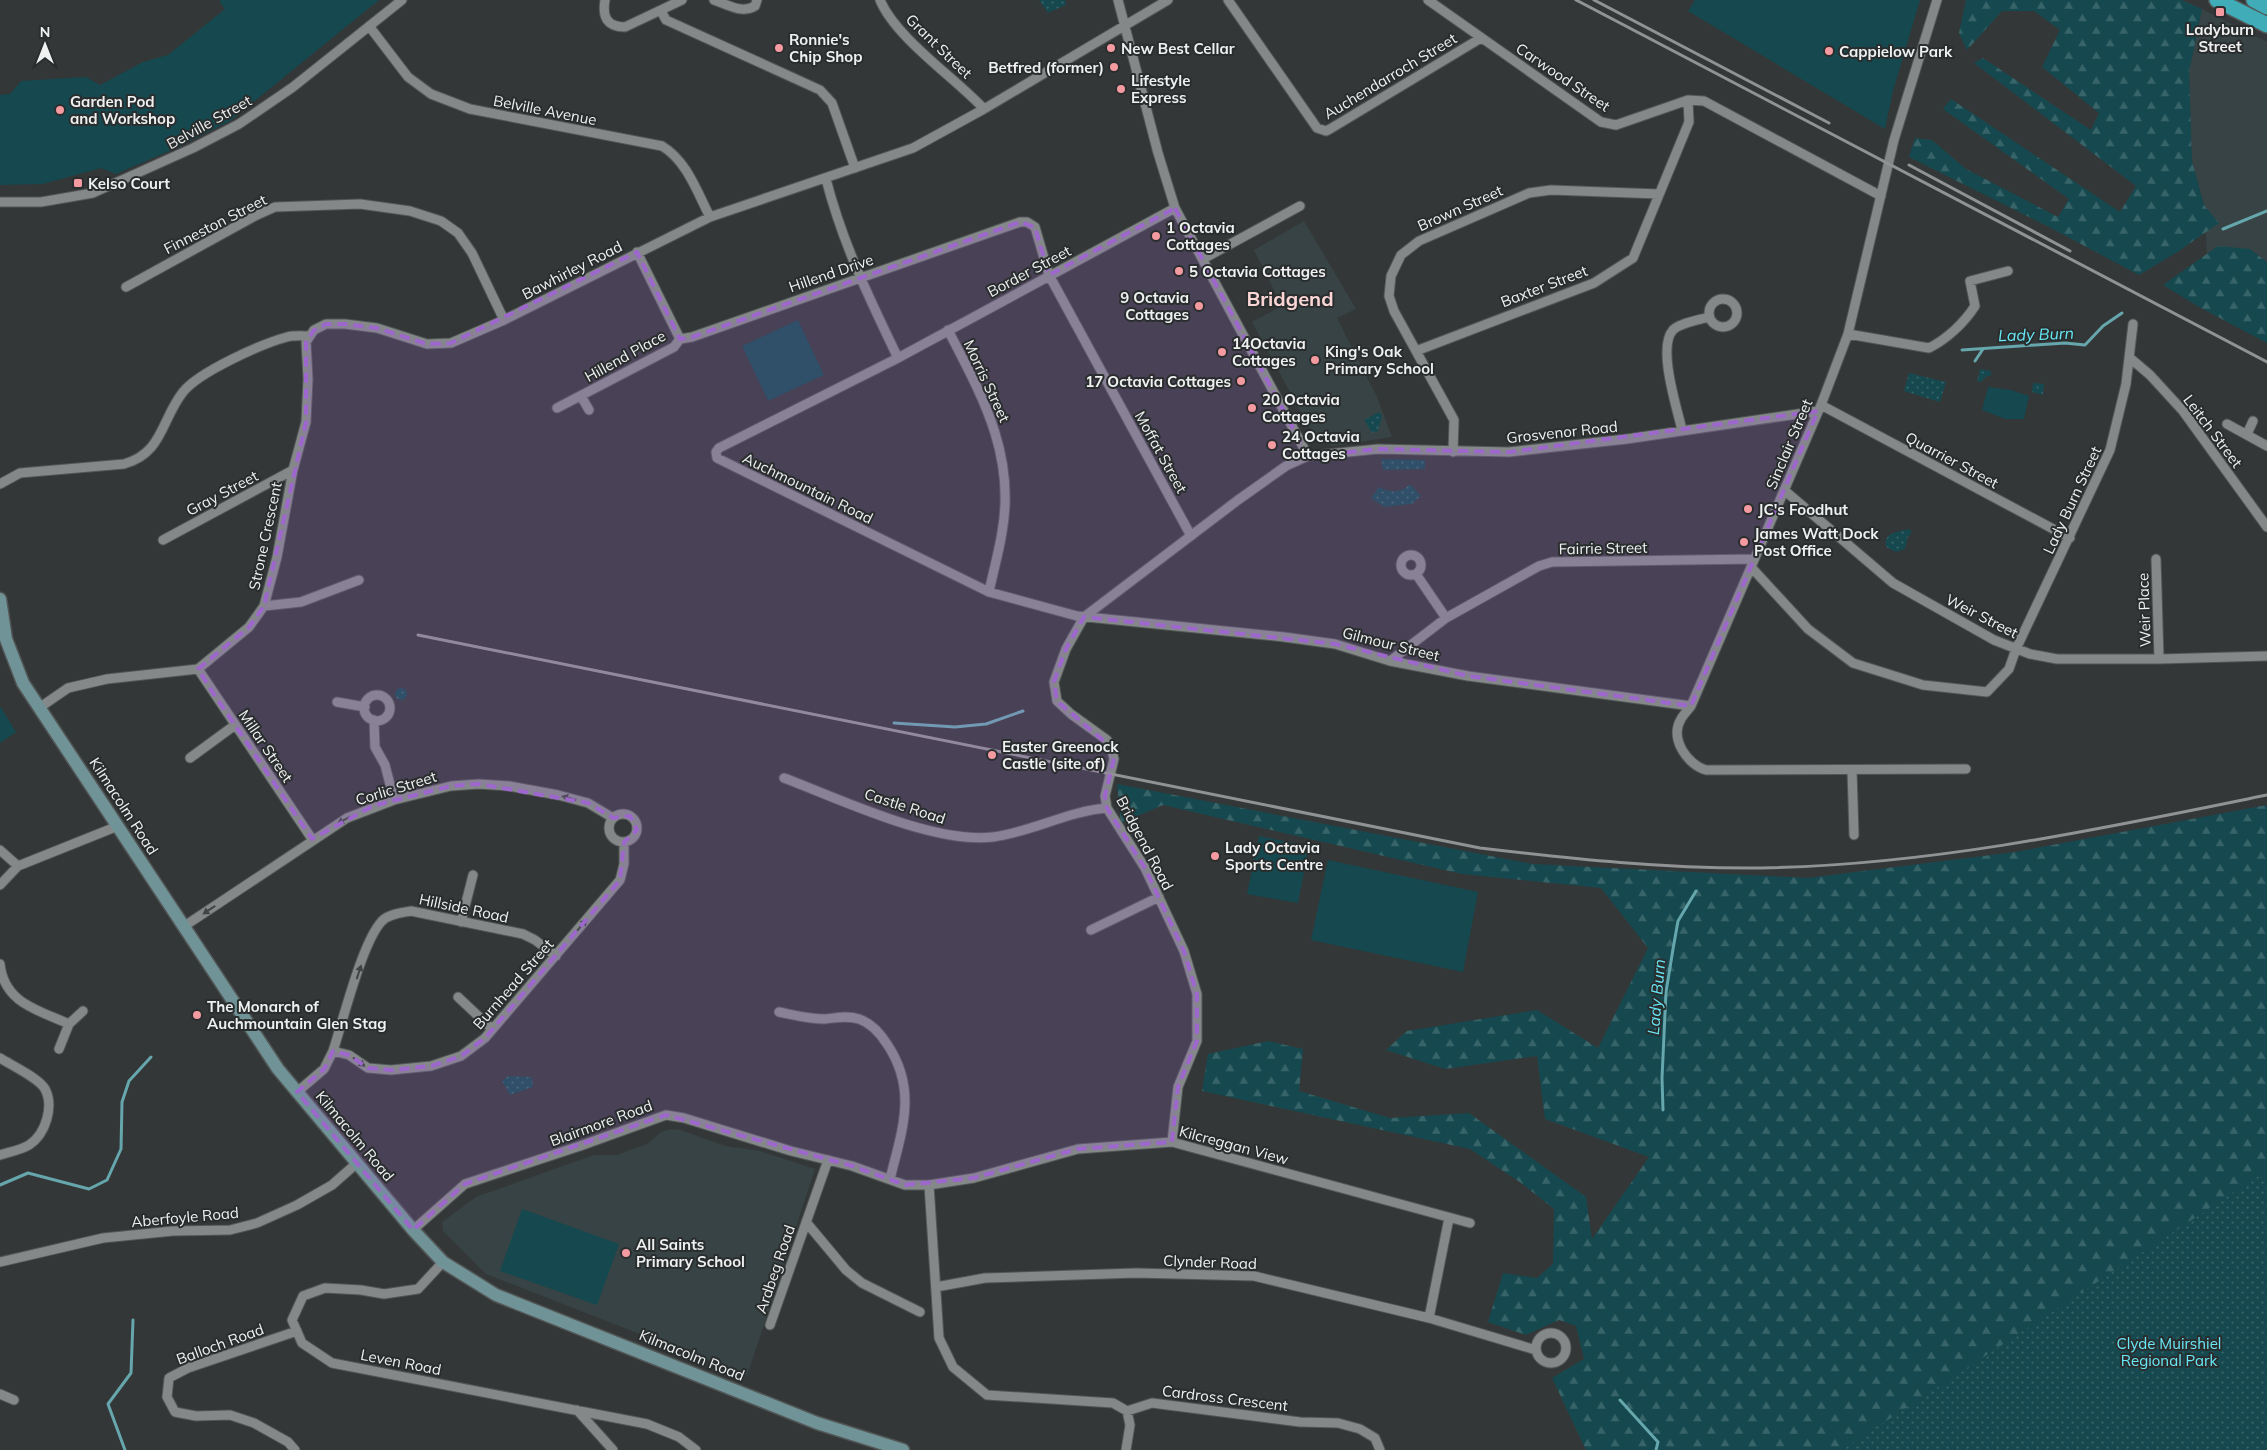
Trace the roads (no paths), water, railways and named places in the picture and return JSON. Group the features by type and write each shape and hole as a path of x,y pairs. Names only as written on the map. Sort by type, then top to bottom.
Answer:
{"highway":[{"path":"2217,0 2267,26"},
{"path":"2254,0 2267,7"}],"main road":[{"name":"Kilmacolm Road","path":"0,598 6,640 22,683 278,1069 413,1230 443,1262 496,1295 817,1423 903,1450"}],"street":[{"name":"Belville Street","path":"0,202 41,202 93,193 194,148 239,124 294,87 402,0"},
{"path":"605,0 604,15 609,24 615,27 625,27 682,0"},
{"path":"714,0 741,10 749,10 756,6 757,0"},
{"name":"Grant Street","path":"880,0 885,12 904,34 984,109"},
{"path":"1118,0 1158,153 1175,208 1308,456"},
{"name":"Bawhirley Road","path":"0,484 20,473 124,464 138,460 152,448 183,392 216,366 288,336 310,336 314,330 326,324 377,328 427,344 451,343 504,320 710,217 913,148 984,109 1168,0"},
{"name":"Auchendarroch Street","path":"1228,0 1317,128 1322,130 1330,129 1482,38"},
{"name":"Carwood Street","path":"1428,0 1594,118 1608,124 1624,123 1688,100"},
{"name":"Sinclair Street","path":"1937,0 1894,140 1848,334 1820,408 1691,706 1680,720 1678,740 1686,758 1696,767 1717,771 1966,769"},
{"path":"661,11 666,20 820,90 832,103 856,168"},
{"name":"Belville Avenue","path":"368,26 408,77 431,94 470,109 662,146 672,153 684,166 710,217"},
{"path":"1688,100 1709,103 1881,196"},
{"name":"Baxter Street","path":"1416,351 1594,283 1633,258 1689,122 1688,100"},
{"path":"826,178 833,207 860,278 898,358"},
{"name":"Brown Street","path":"1453,452 1454,420 1394,311 1389,296 1391,276 1401,255 1419,241 1529,193 1551,190 1659,194"},
{"name":"Finneston Street","path":"126,288 254,216 275,207 360,204 410,211 441,221 458,233 472,253 504,320"},
{"path":"1203,259 1300,206"},
{"name":"Border Street","path":"898,358 1175,208"},
{"name":"Hillend Drive","path":"680,339 692,337 1020,222 1027,222 1035,227 1049,276"},
{"path":"637,252 680,339"},
{"path":"1848,334 1929,348 1951,333 1969,316 1975,306 1970,281 2008,271"},
{"name":"Moffat Street","path":"1049,276 1191,536"},
{"path":"1682,430 1668,364 1666,347 1668,337 1674,329 1709,317"},
{"name":"Lady Burn Street","path":"1753,563 1808,628 1853,663 1923,685 1987,692 2009,669 2016,649 2110,450 2124,397 2133,324"},
{"name":"Morris Street","path":"948,330 986,404 999,441 1004,471 1003,531 989,592"},
{"name":"Strone Crescent","path":"198,669 249,626 264,606 277,558 293,470 306,422 308,379 306,342 310,336"},
{"name":"Hillend Place","path":"557,408 674,347 680,339"},
{"name":"Auchmountain Road","path":"898,358 719,448 716,452 716,458 989,592 1084,617"},
{"name":"Leitch Street","path":"2130,358 2183,411 2266,522"},
{"name":"Hillend Place","path":"580,396 589,410"},
{"name":"Grosvenor Road","path":"1308,456 1378,449 1509,452 1627,439 1820,408"},
{"name":"Quarrier Street","path":"1820,408 2070,538"},
{"path":"2247,434 2253,421"},
{"path":"2227,424 2267,446"},
{"name":"Bridgend Road","path":"1172,1142 1178,1087 1197,1041 1197,994 1184,951 1145,868 1107,808 1105,796 1114,759 1111,747 1107,740 1070,714 1057,701 1054,682 1066,649 1084,617 1286,466 1308,456"},
{"name":"Gray Street","path":"163,540 293,470"},
{"name":"Weir Street","path":"1784,490 1893,583 1994,640 2030,654 2057,659 2159,660 2267,656"},
{"name":"Weir Place","path":"2156,560 2159,660"},
{"name":"Fairrie Street","path":"1390,661 1446,618 1539,566 1552,562 1753,563"},
{"path":"1416,574 1446,618"},
{"path":"264,606 302,602 359,580"},
{"name":"Gilmour Street","path":"1084,617 1284,637 1335,644 1390,661 1468,676 1691,706"},
{"path":"39,708 68,688 107,679 198,669"},
{"name":"Millar Street","path":"198,669 312,839"},
{"path":"382,696 388,702 390,709 382,720 374,720 367,716 364,707 368,698 382,696"},
{"path":"337,702 364,707"},
{"path":"374,720 375,747 385,765 394,800"},
{"path":"190,758 235,725"},
{"path":"1852,770 1854,835"},
{"name":"Castle Road","path":"784,778 900,822 947,834 992,837 1028,829 1087,810 1107,808"},
{"name":"Corlic Street","path":"184,927 312,839 347,818 373,806 451,786 479,784 558,795 588,803 613,818 625,814 636,822 635,834 629,841 624,842"},
{"path":"613,818 610,822 610,831 615,839 624,842"},
{"path":"0,885 18,866 118,826"},
{"name":"Burnhead Street","path":"333,1051 349,1055 368,1068 391,1070 431,1066 461,1056 485,1038 620,880 624,864 624,842"},
{"path":"0,850 18,866"},
{"path":"461,922 473,875"},
{"path":"1092,930 1158,897"},
{"name":"Hillside Road","path":"333,1051 364,954 375,930 383,920 411,910 522,934 535,940 556,956"},
{"path":"0,964 1,978 20,1002 69,1024"},
{"path":"458,997 492,1029"},
{"path":"59,1049 69,1024 82,1012"},
{"path":"780,1012 803,1018 841,1016 859,1019 875,1029 890,1048 899,1062 906,1108 890,1179"},
{"path":"298,1092 324,1069 333,1051"},
{"path":"0,1058 33,1078 45,1088 50,1109 42,1130 30,1144 0,1155"},
{"name":"Blairmore Road","path":"413,1230 465,1184 666,1115 684,1118 791,1151 828,1160 905,1185 929,1185"},
{"name":"Kilcreggan View","path":"929,1185 974,1178 1078,1149 1172,1142 1470,1224"},
{"name":"Ardbeg Road","path":"770,1325 828,1160"},
{"name":"Aberfoyle Road","path":"0,1262 103,1238 172,1231 230,1230 257,1223 298,1205 332,1185 357,1163"},
{"path":"929,1185 939,1338 953,1366 987,1395 1113,1404 1126,1411 1130,1425 1126,1450"},
{"path":"1429,1318 1449,1218"},
{"name":"Ardbeg Road","path":"806,1222 846,1270 862,1283 920,1312"},
{"path":"297,1331 292,1320 303,1296 325,1288 361,1290 384,1294 418,1289 443,1262"},
{"name":"Clynder Road","path":"936,1287 995,1278 1136,1273 1254,1276 1429,1318 1536,1350"},
{"name":"Leven Road","path":"297,1331 302,1343 332,1363 647,1424 679,1437 696,1450"},
{"name":"Balloch Road","path":"295,1450 288,1442 254,1423 230,1415 196,1416 175,1412 167,1397 169,1378 297,1331"},
{"path":"0,1394 14,1400"},
{"name":"Cardross Crescent","path":"1126,1411 1152,1403 1300,1422 1338,1423 1360,1429 1375,1438 1380,1450"},
{"path":"577,1410 613,1450"}],"waterway":[{"name":"Lady Burn","path":"2223,229 2267,211"},
{"name":"Lady Burn","path":"1962,350 2065,343 2085,345 2103,326 2122,313"},
{"name":"Lady Burn","path":"1975,361 1983,349"},
{"path":"894,723 955,727 986,724 1023,711"},
{"name":"Lady Burn","path":"1663,1110 1662,1078 1666,992 1678,921 1696,891"},
{"path":"0,1185 28,1173 89,1189 107,1180 121,1149 122,1102 129,1081 151,1057"},
{"path":"125,1450 108,1404 131,1373 133,1320"},
{"path":"1620,1400 1658,1442 1656,1450"}],"railway":[{"path":"1576,0 2267,362"},
{"path":"1594,0 1829,123"},
{"path":"1909,165 2070,251"},
{"path":"418,635 1480,848 1550,856 1726,868 1826,865 1890,860 2016,843 2267,795"}],"place":[{"name":"Ladyburn Street","path":"2220,12"},
{"name":"Ronnie's Chip Shop","path":"779,48"},
{"name":"New Best Cellar","path":"1111,48"},
{"name":"Cappielow Park","path":"1829,51"},
{"name":"Betfred (former)","path":"1114,67"},
{"name":"Lifestyle Express","path":"1121,89"},
{"name":"Garden Pod and Workshop","path":"60,110"},
{"name":"Kelso Court","path":"78,183"},
{"name":"1 Octavia Cottages","path":"1156,236"},
{"name":"5 Octavia Cottages","path":"1179,271"},
{"name":"9 Octavia Cottages","path":"1199,306"},
{"name":"14Octavia Cottages","path":"1222,352"},
{"name":"King's Oak Primary School","path":"1315,360"},
{"name":"17 Octavia Cottages","path":"1241,381"},
{"name":"20 Octavia Cottages","path":"1252,408"},
{"name":"24 Octavia Cottages","path":"1272,445"},
{"name":"JC's Foodhut","path":"1748,509"},
{"name":"James Watt Dock Post Office","path":"1744,542"},
{"name":"Easter Greenock Castle (site of)","path":"992,755"},
{"name":"Lady Octavia Sports Centre","path":"1215,856"},
{"name":"The Monarch of Auchmountain Glen Stag","path":"197,1015"},
{"name":"All Saints Primary School","path":"626,1253"}],"district":[{"name":"Bridgend","path":"1290,298"}],"park label":[{"name":"Clyde Muirshiel Regional Park","path":"2169,1352"}]}
